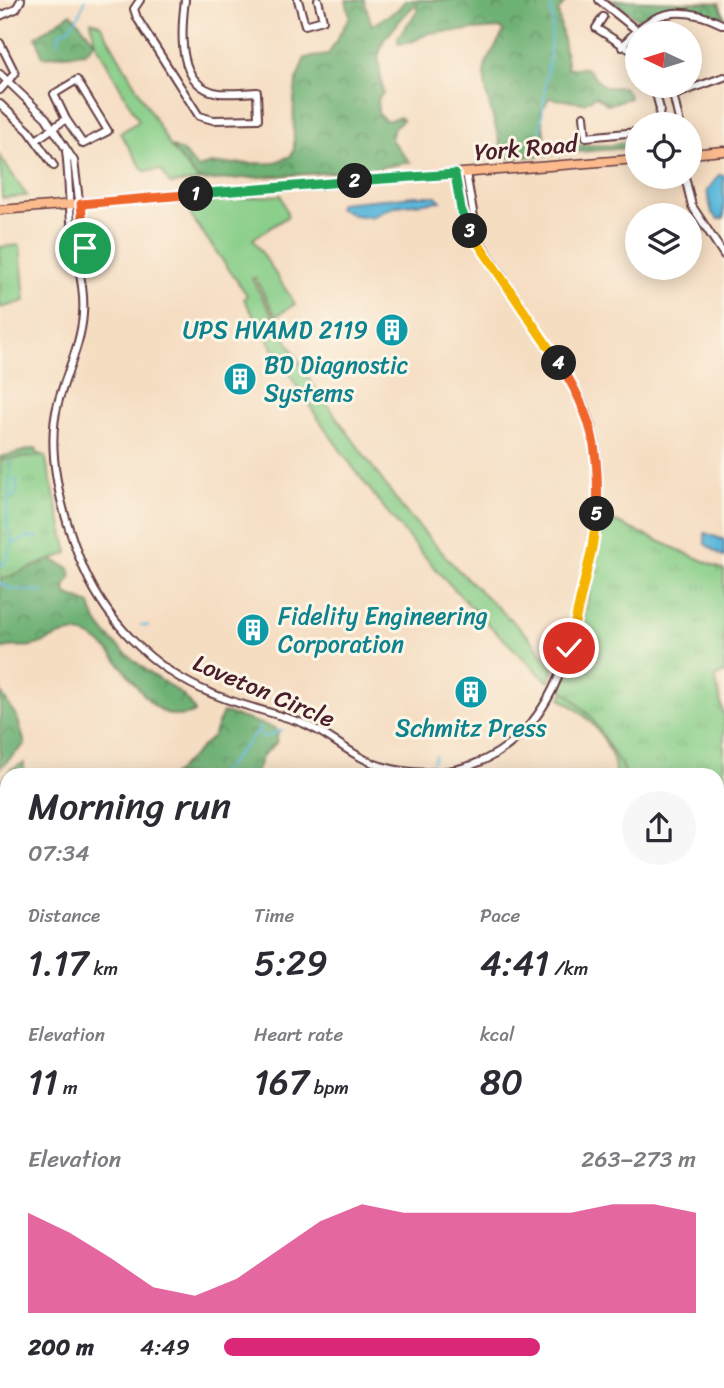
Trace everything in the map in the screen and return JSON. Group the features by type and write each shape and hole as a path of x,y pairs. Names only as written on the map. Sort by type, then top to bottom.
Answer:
{"main road":[{"path":"702,153 724,151"},
{"name":"York Road","path":"0,211 625,160"}],"street":[{"path":"0,16 16,9 21,0"},
{"path":"140,0 134,9 137,18 195,112 213,120 258,119 257,92 218,93 204,87 192,76 183,49 185,0"},
{"path":"298,0 305,25 323,20 317,0"},
{"path":"599,0 625,21"},
{"path":"649,21 655,16 676,13 700,15 724,26"},
{"path":"603,17 596,28 625,48"},
{"path":"0,43 15,70 9,82 0,90"},
{"path":"622,47 625,44"},
{"path":"0,74 53,128 66,151"},
{"path":"702,85 724,77"},
{"path":"77,80 108,131 83,144 66,119 54,94 77,80"},
{"path":"0,104 36,140 54,166"},
{"path":"584,117 586,136 625,133"},
{"path":"36,140 66,119"},
{"name":"Loveton Circle","path":"66,151 74,161 85,248 81,268 82,321 57,404 54,455 78,555 109,613 146,653 197,687 300,722 381,766 391,768"},
{"name":"Loveton Circle","path":"66,151 74,243 81,268"},
{"name":"Loveton Circle","path":"456,768 501,751 520,736 544,706 561,673 574,632 596,521 597,460 588,414 578,392 478,239 466,173"},
{"name":"Loveton Circle","path":"455,174 464,217 473,236 478,239"},
{"path":"688,189 692,206 724,255"}],"green space":[{"path":"346,0 364,0 372,25 397,10 406,0 567,0 558,11 568,68 586,68 604,87 624,87 625,98 630,98 608,105 596,96 584,103 549,98 541,112 545,139 563,145 612,145 625,142 625,148 509,158 503,154 487,96 484,74 486,63 504,31 499,28 429,33 411,42 398,44 398,37 417,12 417,4 384,39 378,57 383,93 378,99 378,113 386,121 400,117 403,120 394,127 391,140 410,162 367,170 199,181 170,146 182,151 198,168 211,164 273,163 291,156 294,149 295,91 300,69 305,58 328,55 350,16"},
{"path":"611,0 719,3 724,17 673,6 640,20"},
{"path":"71,13 95,42 85,53 43,57 36,37"},
{"path":"91,21 100,24 170,146 199,181 170,184 161,170 144,171 120,133 139,121 95,42"},
{"path":"0,156 27,196 2,198"},
{"path":"281,195 288,216 253,239 295,304 276,316 255,278 252,279 309,379 403,509 457,569 529,637 554,669 549,682 474,610 400,528 366,485 302,394 244,299 247,295 191,216 189,203"},
{"path":"20,245 25,301 0,308 0,247"},
{"path":"36,448 38,454 43,455 39,456 43,468 34,558 52,560 68,567 72,576 65,587 66,594 90,604 98,623 112,641 146,670 180,693 195,712 177,716 162,711 148,699 109,651 95,639 78,633 66,634 32,646 0,649 0,457"},
{"path":"45,456 68,553 0,580 0,460"},
{"path":"604,517 724,570 724,674 715,676 724,718 724,768 623,768 591,717 562,688 582,630"},
{"path":"0,680 1,693 17,717 25,744 0,768"},
{"path":"567,680 636,768 615,768 605,741 598,731 581,713 561,699"},
{"path":"223,712 275,728 278,732 276,743 263,755 258,768 180,768 213,736"}],"water":[{"path":"719,175 724,175 724,218 718,219 712,213 707,191"},
{"path":"436,196 441,201 395,206 371,217 353,215 338,208 340,203"},
{"path":"705,533 724,540 724,557 705,544"}],"waterway":[{"path":"57,43 61,31 67,30 79,15 85,0"},
{"path":"539,142 553,25 551,0"},
{"path":"11,462 7,522 12,544"},
{"path":"11,498 17,494 17,478"},
{"path":"0,565 4,564 12,544 27,537 39,538"},
{"path":"0,583 12,589 44,592"},
{"path":"141,625 148,626"},
{"path":"225,768 261,727"},
{"path":"258,732 264,738 282,730"},
{"path":"433,762 435,755"}],"place":[{"name":"UPS HVAMD 2119","path":"392,330"},
{"name":"BD Diagnostic Systems","path":"240,379"},
{"name":"Fidelity Engineering Corporation","path":"253,630"},
{"name":"Schmitz Press","path":"471,692"}],"route":[{"path":"85,248 81,204 455,174 461,209 468,227 578,392 591,424 598,473 596,521 578,617 569,648"}]}
